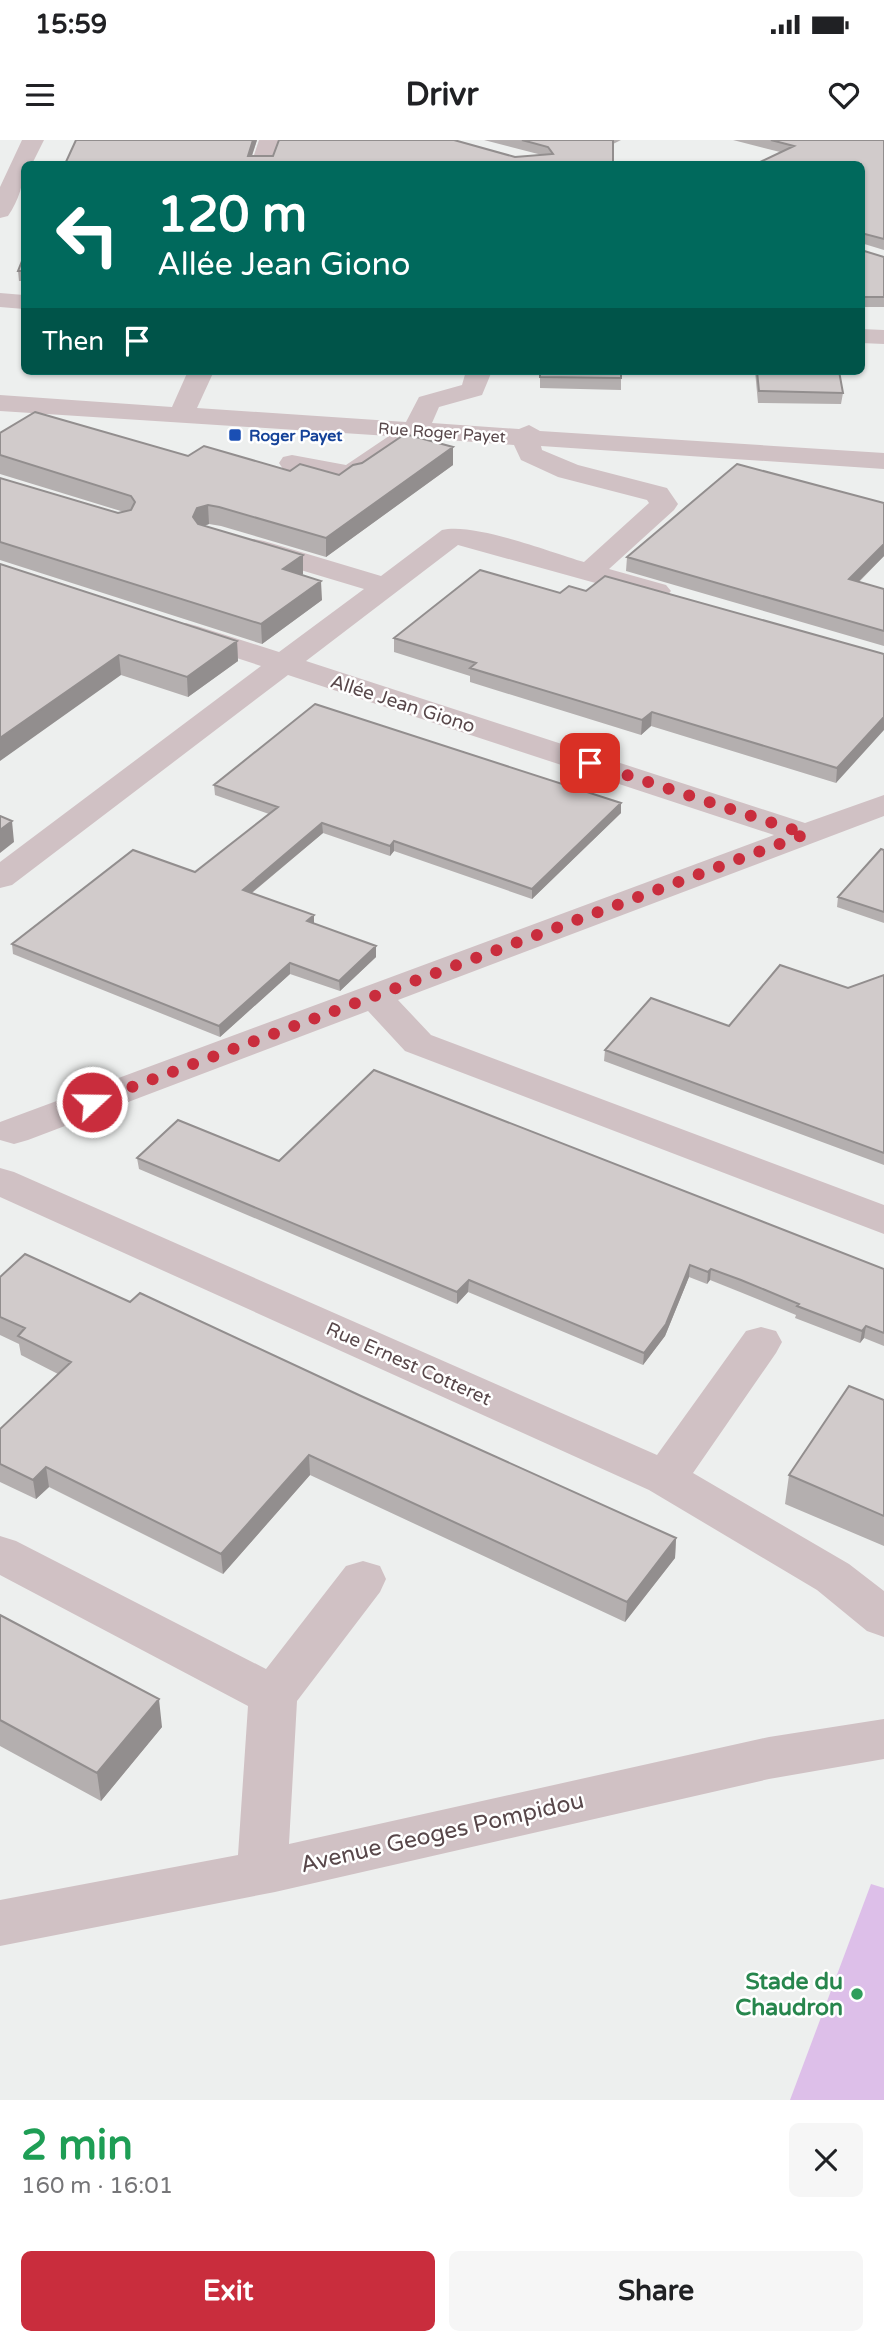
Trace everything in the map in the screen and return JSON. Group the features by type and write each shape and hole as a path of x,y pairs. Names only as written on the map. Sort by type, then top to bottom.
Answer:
{"street":[{"path":"23,161 33,140"},
{"path":"263,161 270,140"},
{"path":"0,211 21,166"},
{"path":"0,300 21,302"},
{"path":"865,336 884,337"},
{"path":"185,408 199,375"},
{"path":"292,463 351,474 419,424 428,402 473,390 478,375"},
{"name":"Rue Roger Payet","path":"0,390 185,408 419,424 884,447"},
{"name":"Rue Roger Payet","path":"0,403 185,408"},
{"path":"529,431 530,454 568,471 657,494 664,503 590,571"},
{"name":"Rue Roger Payet","path":"529,431 884,461"},
{"path":"0,878 452,536 469,538 590,571 686,600"},
{"path":"223,538 386,586"},
{"name":"Allée Jean Giono","path":"154,622 806,834"},
{"path":"5,1134 884,805"},
{"path":"374,996 418,1043 884,1220"},
{"name":"Rue Ernest Cotteret","path":"0,1181 665,1478 833,1577 884,1618"},
{"path":"665,1478 761,1342"},
{"path":"0,1553 273,1696"},
{"path":"275,1870 263,1854 273,1696 363,1579"},
{"name":"Avenue Geoges Pompidou","path":"0,1923 275,1870 769,1758 884,1739"}],"shaded area":[{"name":"Stade du Chaudron","path":"871,1884 884,1888 884,2100 790,2100"}],"building":[{"path":"76,140 253,140 248,156 273,156 279,140 454,140 515,157 553,154 548,147 522,140 613,140 613,161 66,161"},
{"path":"771,140 884,140 884,239 865,234 865,161 762,161 794,146"},
{"path":"865,251 884,257 884,297 865,297"},
{"path":"540,375 621,375 621,378"},
{"path":"757,375 840,375 843,393 759,391"},
{"path":"35,412 188,456 204,446 290,471 300,464 339,475 405,434 453,447 326,538 219,507 208,505 197,508 193,517 198,524 303,555 283,569 321,581 261,624 0,542 0,478 118,513 131,510 135,502 131,496 0,455 0,433"},
{"path":"737,464 884,503 884,544 849,579 884,589 884,631 627,557"},
{"path":"0,564 237,641 187,677 119,655 0,738"},
{"path":"480,570 560,593 569,586 586,591 605,576 884,654 884,717 837,768 652,712 642,720 470,668 476,663 394,638"},
{"path":"315,704 621,803 532,889 394,841 390,846 322,823 243,890 314,915 307,921 376,946 339,981 290,963 219,1026 12,944 133,850 195,872 278,807 214,785"},
{"path":"0,816 12,821 0,830"},
{"path":"881,849 884,850 884,912 838,897"},
{"path":"780,965 848,988 884,975 884,1153 605,1050 651,998 729,1026"},
{"path":"374,1070 884,1269 884,1333 866,1326 862,1331 797,1306 799,1304 741,1280 690,1265 666,1324 644,1353 469,1280 457,1292 137,1158 178,1120 279,1161"},
{"path":"25,1254 130,1302 140,1293 676,1538 627,1602 309,1455 221,1554 46,1467 33,1480 0,1464 0,1429 71,1362 18,1336 25,1328 0,1317 0,1277"},
{"path":"849,1386 884,1400 884,1516 789,1475"},
{"path":"0,1615 159,1699 97,1773 0,1720"}],"place":[{"name":"Roger Payet","path":"235,435"},
{"name":"Stade du Chaudron","path":"857,1994"}],"route":[{"path":"92,1102 806,834 590,763"}]}
